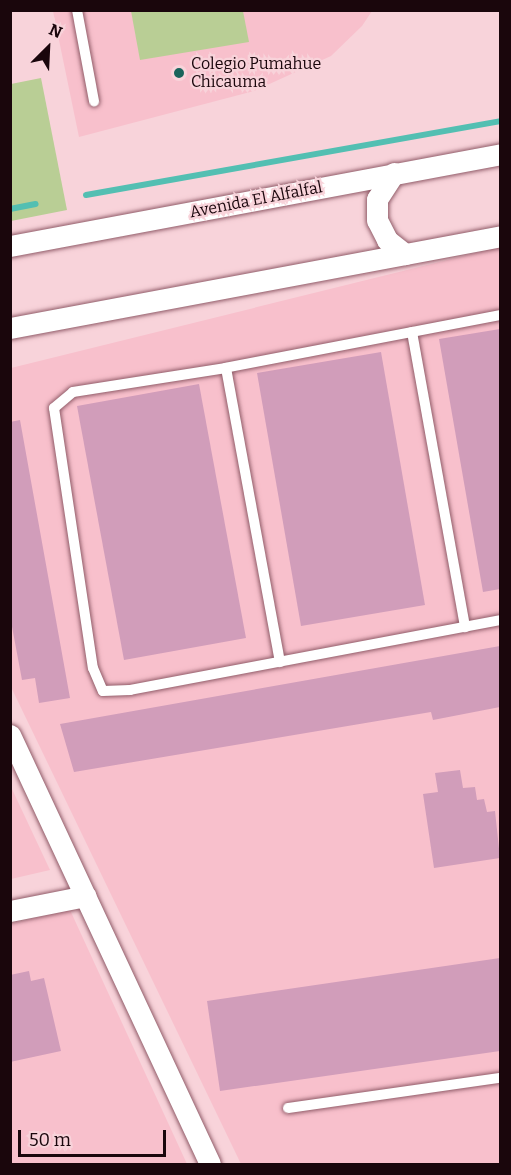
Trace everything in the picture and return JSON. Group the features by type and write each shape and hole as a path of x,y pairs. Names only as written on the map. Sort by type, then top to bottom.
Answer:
{"street":[{"name":"Avenida El Alfalfal","path":"10,246 501,154"},
{"path":"394,173 377,199 377,220 387,240 405,254"},
{"path":"10,328 501,236"},
{"path":"10,735 210,1164"},
{"path":"10,911 86,896"}],"lane":[{"path":"77,10 94,101"},
{"path":"501,315 226,368 73,392 54,408 93,668 103,691 130,690 501,620"},
{"path":"412,332 465,627"},
{"path":"226,368 280,662"},
{"path":"288,1108 501,1078"}],"shaded area":[{"name":"Colegio Pumahue Chicauma","path":"53,11 372,11 362,26 331,56 254,91 79,137"},
{"path":"500,247 500,1164 241,1164 11,687 11,368"},
{"path":"11,787 50,870 10,879"},
{"path":"70,910 187,1164 11,1164 10,924"}],"green space":[{"path":"131,11 243,11 249,42 140,60"},
{"path":"41,78 67,210 11,221 11,84"}],"building":[{"path":"500,329 500,589 483,592 439,339"},
{"path":"381,352 425,605 301,626 257,373"},
{"path":"199,384 246,638 124,660 77,406"},
{"path":"20,420 70,698 39,703 35,678 22,680 10,616 10,422"},
{"path":"500,646 500,707 433,720 431,712 74,772 60,724"},
{"path":"460,770 463,788 475,787 477,800 484,799 487,812 495,811 500,858 434,868 423,794 438,792 435,773"},
{"path":"500,958 500,1051 220,1091 207,1001"},
{"path":"29,971 31,981 44,978 61,1051 10,1062 10,975"}],"waterway":[{"path":"86,195 500,121"},
{"path":"10,209 36,204"}],"place":[{"name":"Colegio Pumahue Chicauma","path":"179,73"}]}
